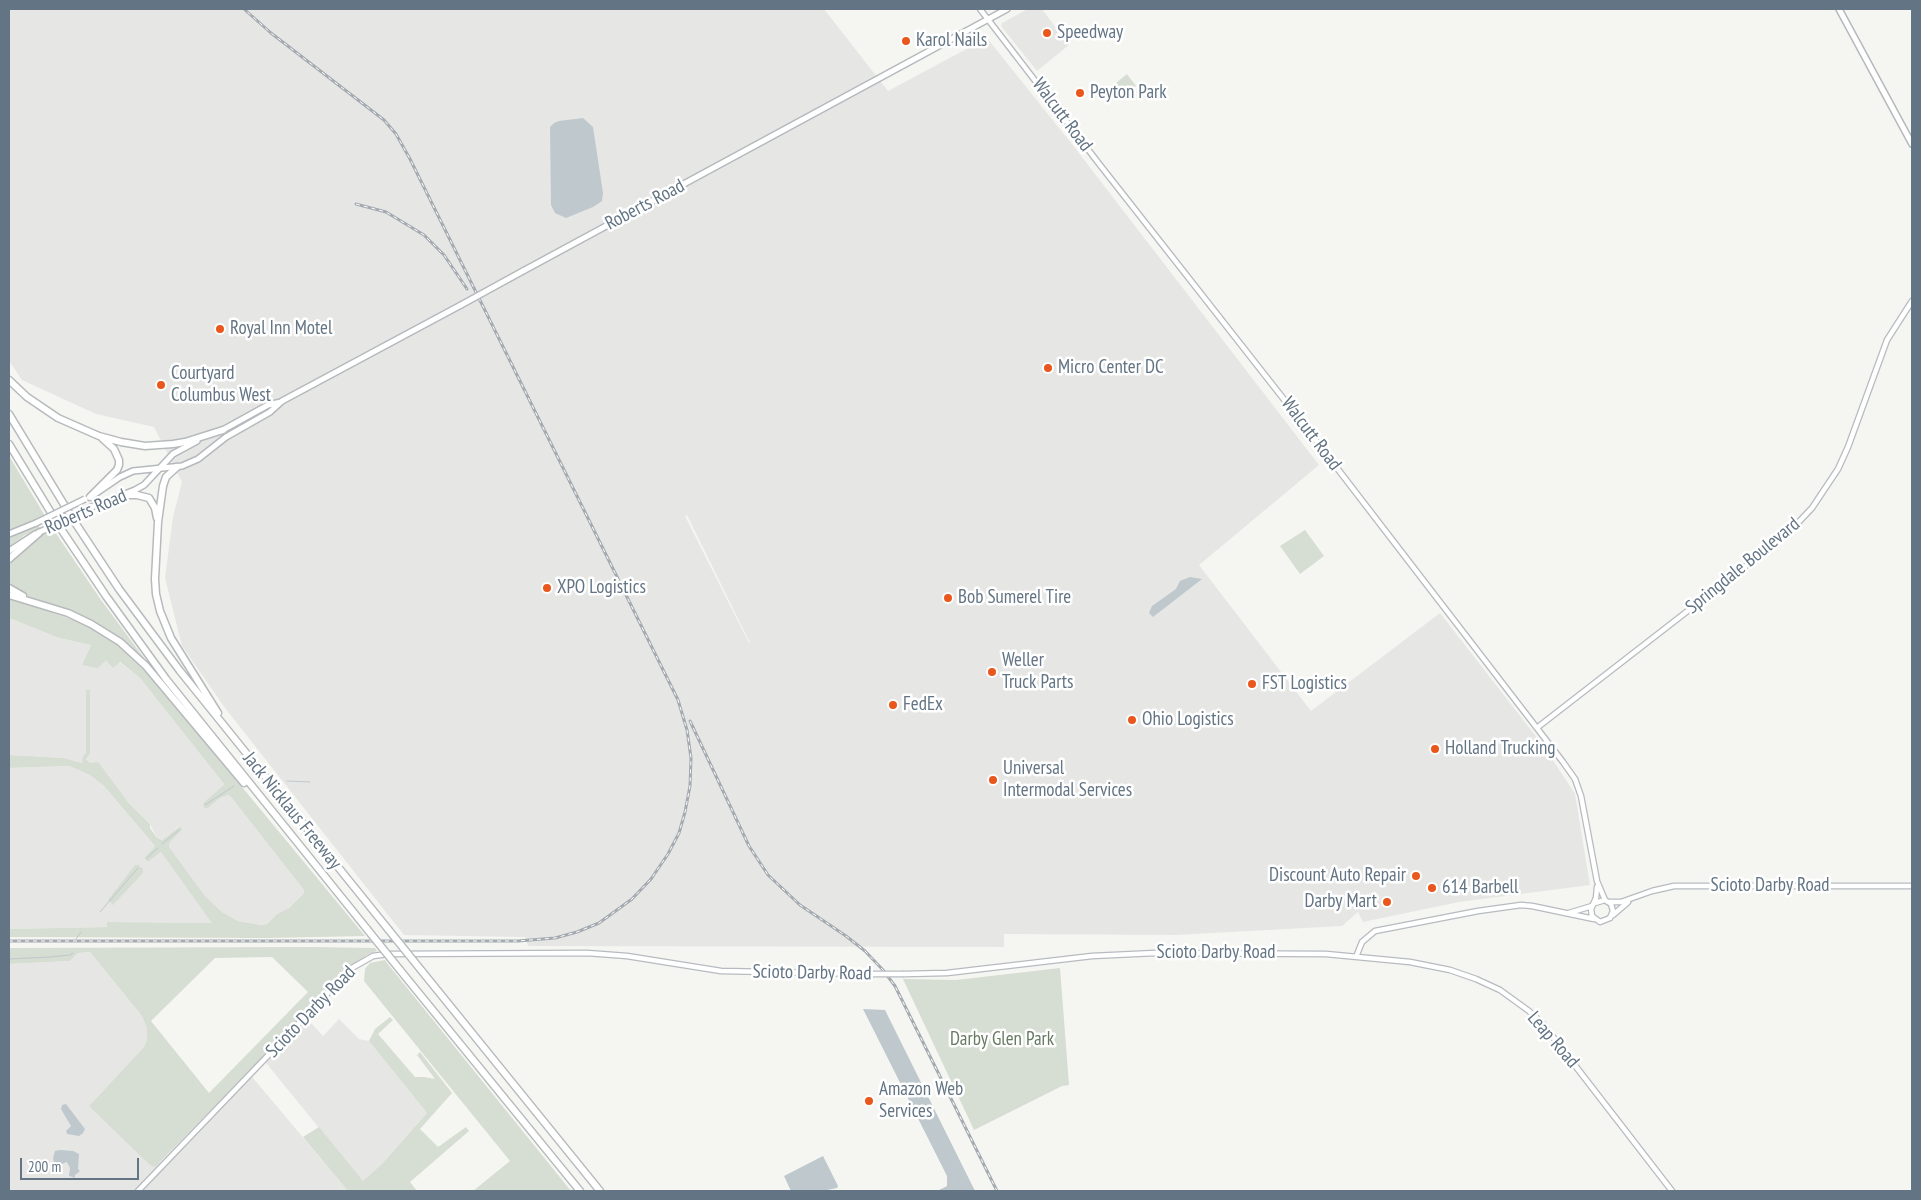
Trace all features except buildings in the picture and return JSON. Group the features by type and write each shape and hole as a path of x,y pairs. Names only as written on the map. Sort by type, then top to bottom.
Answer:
{"highway":[{"path":"9,380 42,409 99,436 146,446 185,442 223,430"},
{"name":"Jack Nicklaus Freeway","path":"9,414 69,513 119,589 180,671 600,1191"},
{"path":"88,498 117,470 119,465 114,449 99,436"},
{"name":"Jack Nicklaus Freeway","path":"9,444 61,529 106,596 166,679 580,1191"},
{"path":"177,466 166,477 158,522 154,579 164,624 187,666 239,745"},
{"path":"126,494 149,498 155,508 158,522"},
{"path":"9,559 40,532"},
{"path":"9,588 33,602"},
{"path":"9,595 68,613 91,624 126,647 146,666 244,782 267,804"}],"main road":[{"name":"Roberts Road","path":"9,551 40,532 89,508 140,488 178,450 223,430 268,405 282,401 1007,9"},
{"path":"1839,9 1912,144"},
{"name":"Roberts Road","path":"9,534 88,498 126,474 139,470 177,466 198,458 226,437 270,412 282,401"}],"street":[{"name":"Walcutt Road","path":"980,9 1538,727 1575,779 1579,788 1597,881 1607,901"},
{"name":"Springdale Boulevard","path":"1538,727 1774,544 1812,508 1838,469 1848,447 1887,340 1912,301"},
{"name":"Walcutt Road","path":"1594,904 1597,881"},
{"name":"Scioto Darby Road","path":"1607,901 1615,903 1661,889 1687,886 1912,886"},
{"name":"Scioto Darby Road","path":"1612,915 1631,899"},
{"path":"1356,957 1358,948 1369,934 1394,926 1521,905 1567,914 1586,916 1604,922 1612,915 1613,908 1607,901 1567,914"},
{"path":"1594,904 1591,912 1594,918"},
{"name":"Scioto Darby Road","path":"138,1191 352,968 373,956 587,953 627,956 721,971 872,974 986,970 1124,954 1326,954 1356,957"},
{"name":"Leap Road","path":"1356,957 1410,962 1450,970 1494,987 1529,1011 1543,1024 1559,1044 1672,1191"}],"shaded area":[{"path":"9,9 824,9 888,91 987,38 1075,148 1319,465 1199,565 1311,711 1440,613 1545,748 1575,794 1590,885 1459,902 1363,922 1358,912 1342,926 1175,935 1004,934 1004,947 528,946 525,937 404,935 225,708 182,646 165,578 173,517 182,482 154,427 96,414 22,380 9,361","holes":["687,515 749,643 685,516"]},
{"path":"1028,9 1042,9 1069,45 1037,71 1001,26 1002,23"},
{"path":"583,118 593,127 603,193 602,201 593,207 566,218 555,213 551,205 550,127 559,121"},
{"path":"1190,577 1202,579 1153,617 1149,613 1152,606 1176,589 1180,581"},
{"path":"9,618 59,638 91,645 82,665 106,660 119,662 140,678 224,784 203,803 204,808 208,808 220,798 228,795 231,797 304,890 304,893 289,908 277,914 267,924 261,925 238,921 222,912 205,896 169,847 170,842 182,830 179,826 162,840 157,838 150,824 86,759 90,754 90,690 86,691 86,753 82,763 64,758 9,755"},
{"path":"69,766 90,775 104,786 155,846 144,858 148,862 161,852 213,923 107,922 107,927 9,929 9,768"},
{"path":"90,952 142,1016 147,1028 147,1039 144,1047 89,1106 160,1163 248,1072 348,1191 9,1191 9,964 70,961 78,953"},
{"path":"863,1009 885,1010 975,1191 937,1191 947,1186 947,1176"},
{"path":"304,1015 323,1036 339,1019 359,1039 369,1041 427,1113 382,1164 363,1182 262,1058"},
{"path":"66,1104 85,1129 79,1136 67,1134 66,1131 71,1126 61,1109 62,1105"},
{"path":"55,1151 73,1151 79,1154 78,1169 80,1171 75,1175 74,1180 73,1177 69,1176 70,1168 67,1162 59,1165 54,1162"},
{"path":"823,1156 838,1186 837,1188 822,1191 791,1191 784,1176"}],"green space":[{"path":"1127,74 1136,86 1119,99 1110,88"},
{"path":"9,456 45,516 24,526 9,530"},
{"path":"38,526 40,528 25,535 9,547 9,538"},
{"path":"53,529 101,600 144,658 142,659 127,644 93,621 30,597 11,587 9,583 9,563 37,537"},
{"path":"1305,530 1324,556 1300,574 1280,546"},
{"path":"9,598 88,625 130,654 365,936 267,938 9,937 9,929 107,927 107,922 212,923 161,852 148,862 144,858 155,846 104,786 90,775 69,766 9,768 9,755 64,758 82,763 83,756 86,753 86,690 90,690 90,754 86,759 90,763 98,762 128,802 150,824 150,828 157,838 162,840 180,826 182,830 170,842 169,847 205,896 222,912 238,921 261,925 267,924 277,914 289,908 304,893 304,890 231,797 228,795 220,798 208,808 204,808 203,803 224,784 140,678 120,662 113,668 106,660 98,668 82,665 91,645 59,638 9,618"},
{"path":"135,865 143,869 143,873 113,905 108,900"},
{"path":"310,947 375,948 377,951 367,955 348,970 155,1167 150,1165 89,1106 144,1047 147,1039 147,1028 142,1016 90,952 78,953 70,961 9,964 9,948","holes":["272,957 308,992 209,1093 151,1021 215,958"]},
{"path":"385,960 571,1191 473,1191 510,1161 364,981 365,969 370,963"},
{"name":"Darby Glen Park","path":"1060,968 1069,1085 1062,1086 974,1130 903,979 956,980"},
{"path":"390,1017 393,1020 378,1034 415,1077 435,1079 417,1055 420,1052 452,1093 420,1129 438,1147 466,1127 469,1131 410,1182 417,1191 348,1191 303,1137 319,1127 363,1181 382,1164 427,1113 369,1041 375,1029"}],"waterway":[{"path":"287,781 310,782"},
{"path":"205,805 234,786"},
{"path":"162,844 179,830"},
{"path":"147,858 158,848"},
{"path":"100,912 138,868"},
{"path":"76,939 81,932"},
{"path":"9,959 50,957 73,953"}],"railway":[{"path":"9,941 518,941 555,938 599,923 632,899 651,879 668,854 679,833 685,812 690,786 691,758 687,730 678,700 410,159 396,134 384,120 271,33 244,9"},
{"path":"356,204 386,212 424,235 444,255 467,289"},
{"path":"690,721 749,846 768,875 800,905 865,951 895,986 997,1191"}],"place":[{"name":"Speedway","path":"1047,33"},
{"name":"Karol Nails","path":"906,41"},
{"name":"Peyton Park","path":"1080,93"},
{"name":"Royal Inn Motel","path":"220,329"},
{"name":"Micro Center DC","path":"1048,368"},
{"name":"Courtyard Columbus West","path":"161,385"},
{"name":"XPO Logistics","path":"547,588"},
{"name":"Bob Sumerel Tire","path":"948,598"},
{"name":"Weller Truck Parts","path":"992,672"},
{"name":"FST Logistics","path":"1252,684"},
{"name":"FedEx","path":"893,705"},
{"name":"Ohio Logistics","path":"1132,720"},
{"name":"Holland Trucking","path":"1435,749"},
{"name":"Universal Intermodal Services","path":"993,780"},
{"name":"Discount Auto Repair","path":"1416,876"},
{"name":"614 Barbell","path":"1432,888"},
{"name":"Darby Mart","path":"1387,902"},
{"name":"Amazon Web Services","path":"869,1101"}]}
